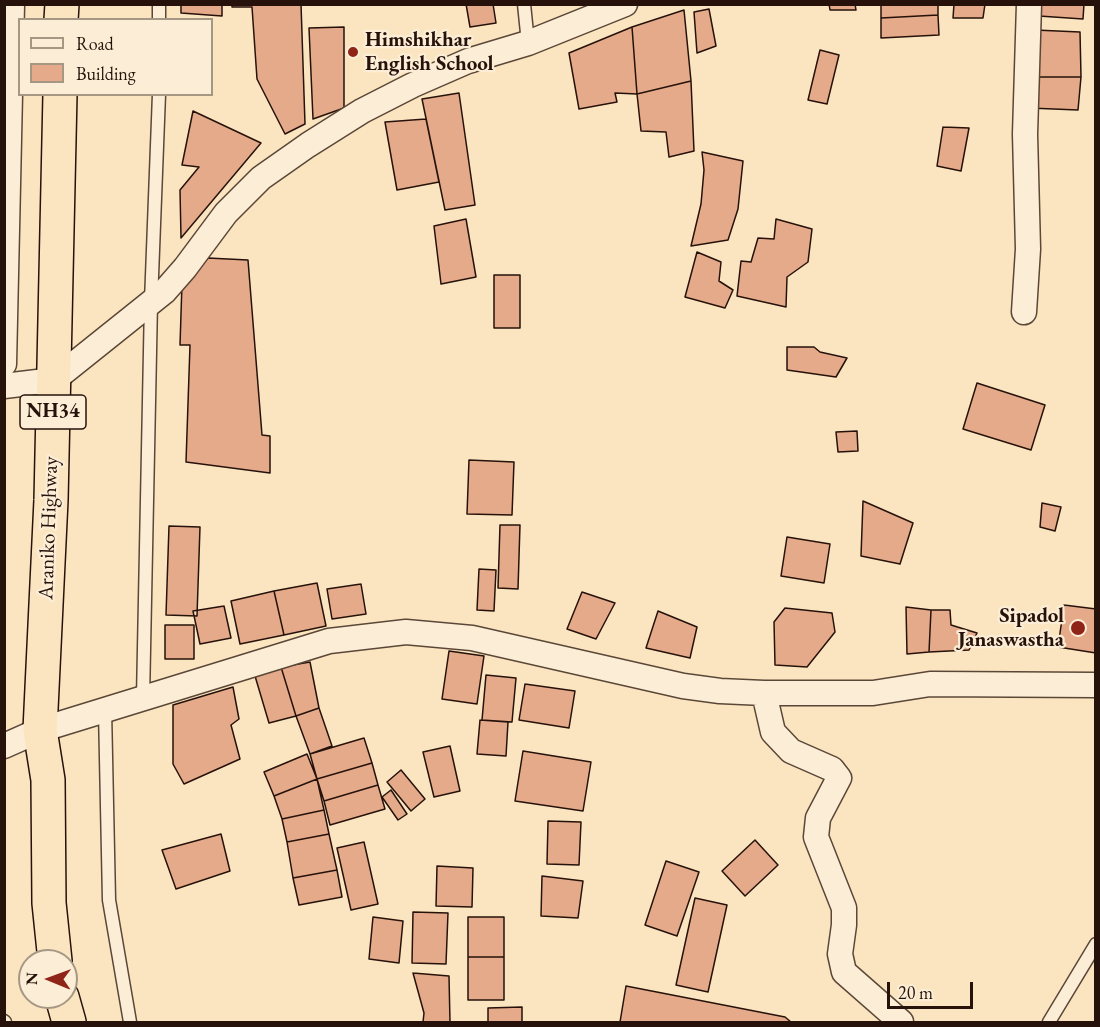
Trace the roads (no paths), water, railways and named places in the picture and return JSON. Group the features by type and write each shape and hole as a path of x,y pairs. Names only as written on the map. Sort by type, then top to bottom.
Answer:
{"highway":[{"name":"Araniko Highway","path":"54,949 49,903 48,780 40,730 51,500 60,96"}],"street":[{"path":"4,364 12,4"},
{"path":"4,386 54,380 164,292 186,268 226,213 254,185 308,145 362,111 468,61 528,43 625,4"},
{"path":"1024,312 1028,249 1024,134 1029,4"},
{"path":"4,746 40,730 329,641 406,632 472,638 683,686 720,691 873,693 930,684 1095,685"},
{"path":"764,693 772,732 791,751 832,769 839,778 818,818 816,837 844,908 840,954 844,972 901,1023"}],"lane":[{"path":"524,4 528,43"},
{"path":"143,698 151,302 159,96"},
{"path":"105,710 109,900 130,1023"},
{"path":"1049,1023 1095,944"}],"place":[{"name":"Himshikhar English School","path":"353,52"},
{"name":"Sipadol Janaswastha","path":"1078,628"}]}
